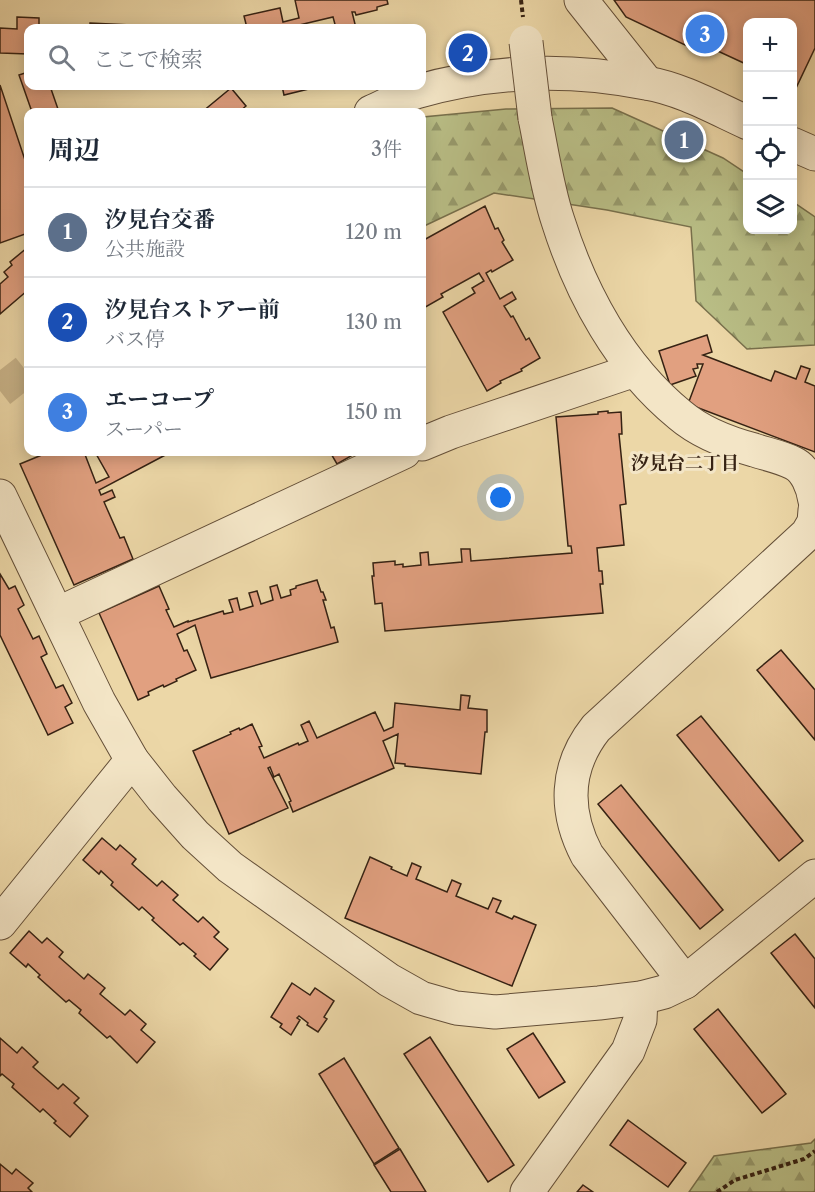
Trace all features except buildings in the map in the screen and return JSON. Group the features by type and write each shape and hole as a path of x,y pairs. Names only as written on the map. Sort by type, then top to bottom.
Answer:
{"street":[{"path":"581,0 647,83"},
{"path":"526,42 535,118 557,219 592,306 614,341 659,398 682,417 702,430 740,446 794,463 805,473 814,490 815,501"},
{"path":"426,89 479,76 556,72 647,83 688,96 743,121"},
{"path":"380,108 422,90"},
{"path":"797,146 815,154"},
{"path":"426,442 636,370"},
{"path":"57,614 395,456"},
{"path":"0,496 99,702 132,760 162,798 195,835 230,867 389,980 421,998 456,1008 495,1012 641,998 664,992 685,982 815,876"},
{"path":"685,982 587,855 578,838 570,797 574,770 585,742 596,728 807,534 814,522 815,510"},
{"path":"0,922 132,760"},
{"path":"527,1192 628,1051 640,1020 641,998"}],"path":[{"path":"717,1192 735,1180 804,1159 815,1151"}],"green space":[{"path":"612,108 723,158 743,171 743,234 797,234 797,205 815,217 815,345 747,349 696,301 691,227 607,210 494,193 426,225 426,117 506,109"},
{"path":"815,1139 815,1192 689,1192 714,1156 811,1143"}],"tunnel":[{"path":"0,391 24,372"}],"place":[{"name":"エーコープ","path":"705,34"},
{"name":"汐見台ストアー前","path":"468,53"},
{"name":"汐見台交番","path":"684,140"}],"district":[{"name":"汐見台二丁目","path":"685,463"}]}
